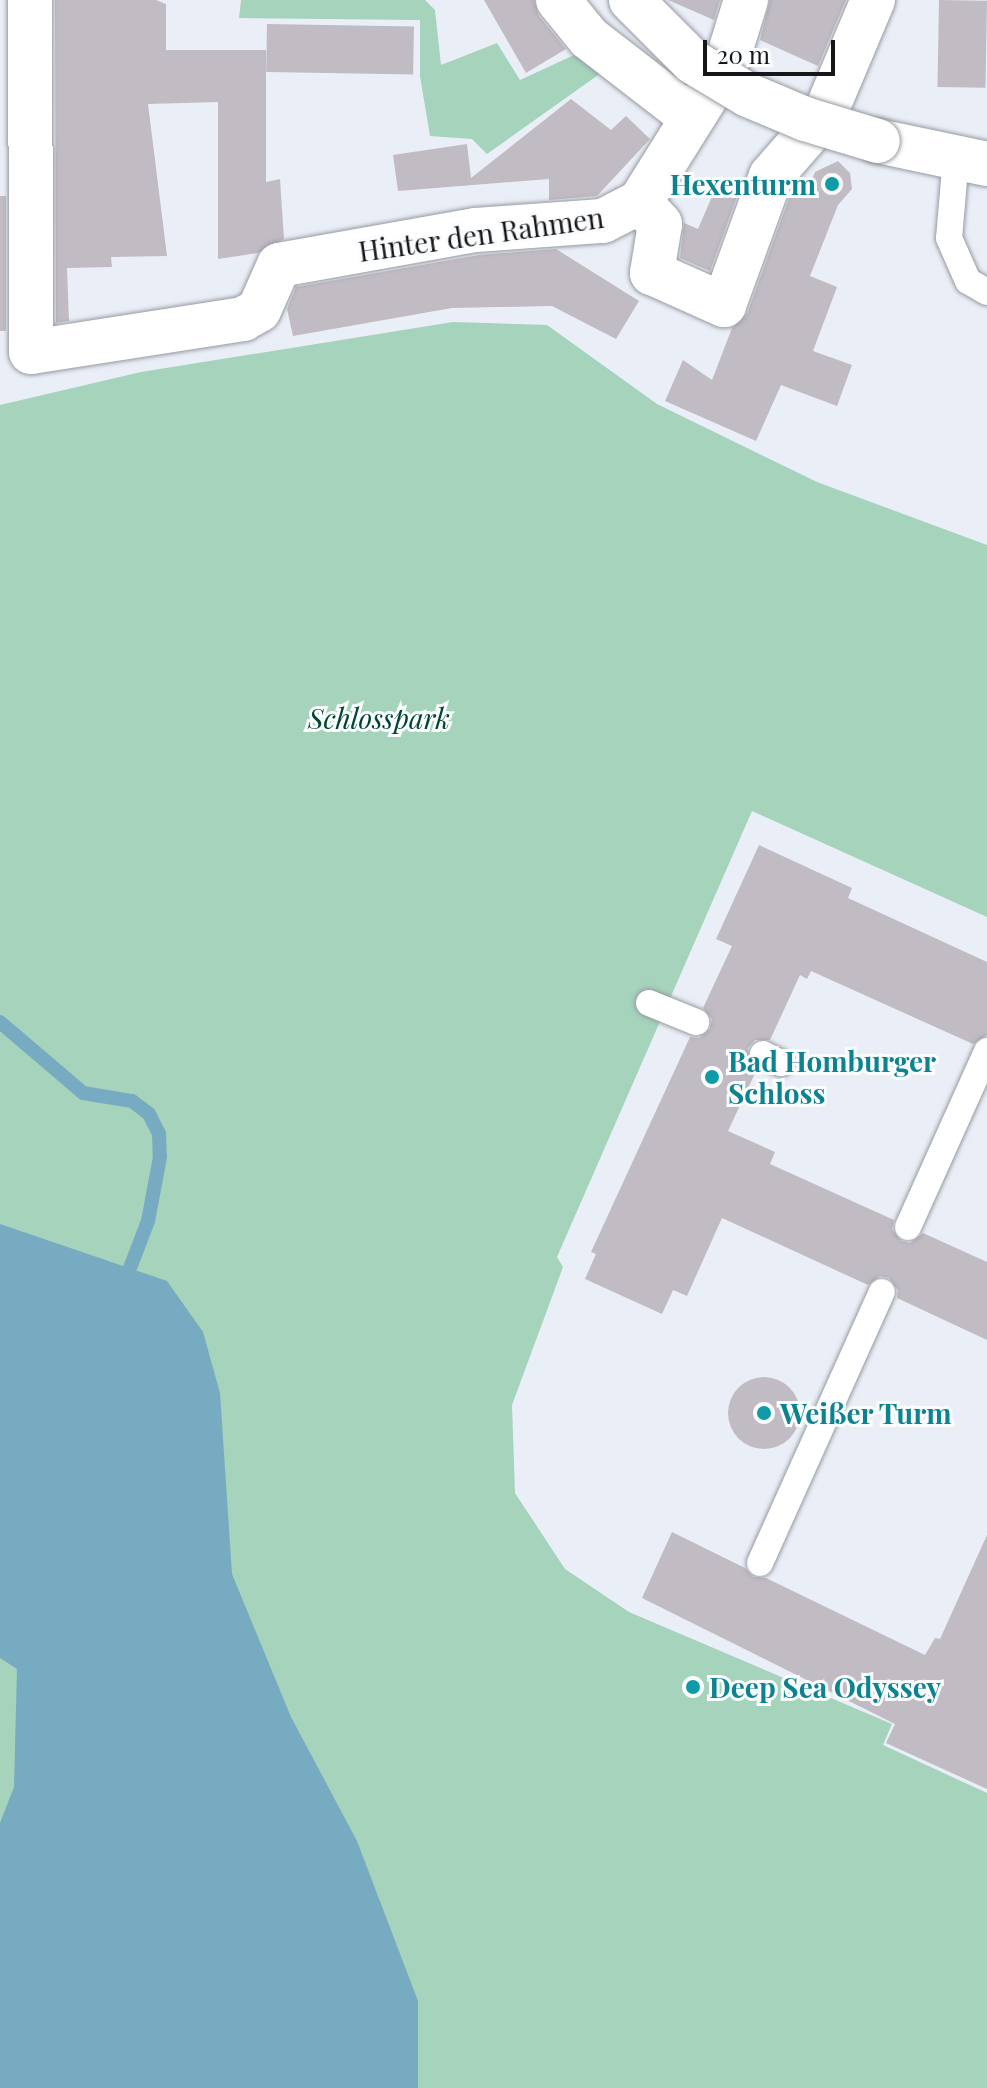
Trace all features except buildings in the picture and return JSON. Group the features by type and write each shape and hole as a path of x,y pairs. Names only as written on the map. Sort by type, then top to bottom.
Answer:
{"street":[{"name":"Hinter den Rahmen","path":"30,0 31,352 243,319 259,310 279,265 476,230 603,221 640,202 690,116 726,65 746,0"},
{"path":"558,0 589,38 690,116"},
{"path":"631,0 693,62 748,95 805,119 878,141 972,160"},
{"path":"640,202 660,224 652,273 724,305 771,176 825,114 873,0"},
{"path":"726,65 825,114"}],"lane":[{"path":"972,160 949,238 968,281 987,292"},
{"path":"649,1003 696,1022"},
{"path":"908,1227 987,1051"},
{"path":"760,1563 882,1292"}],"green space":[{"path":"241,0 425,0 435,10 441,65 497,43 520,80 585,50 601,73 487,154 472,139 430,136 420,76 420,20 239,18"},
{"name":"Schlosspark","path":"453,322 547,325 657,404 817,482 987,545 987,917 752,811 557,1257 563,1267 512,1405 515,1493 565,1569 629,1612 892,1724 883,1745 987,1793 987,2088 0,2088 0,405 141,372"}],"water":[{"path":"0,1224 167,1281 203,1332 220,1393 232,1574 291,1717 357,1841 418,2001 418,2088 0,2088 0,1823 14,1787 17,1669 0,1658"}],"waterway":[{"path":"0,1022 83,1093 132,1101 149,1114 159,1134 160,1157 148,1221 130,1268"}],"place":[{"name":"Hexenturm","path":"832,184"},
{"name":"Bad Homburger Schloss","path":"712,1077"},
{"name":"Weißer Turm","path":"764,1413"},
{"name":"Deep Sea Odyssey","path":"693,1687"}]}
